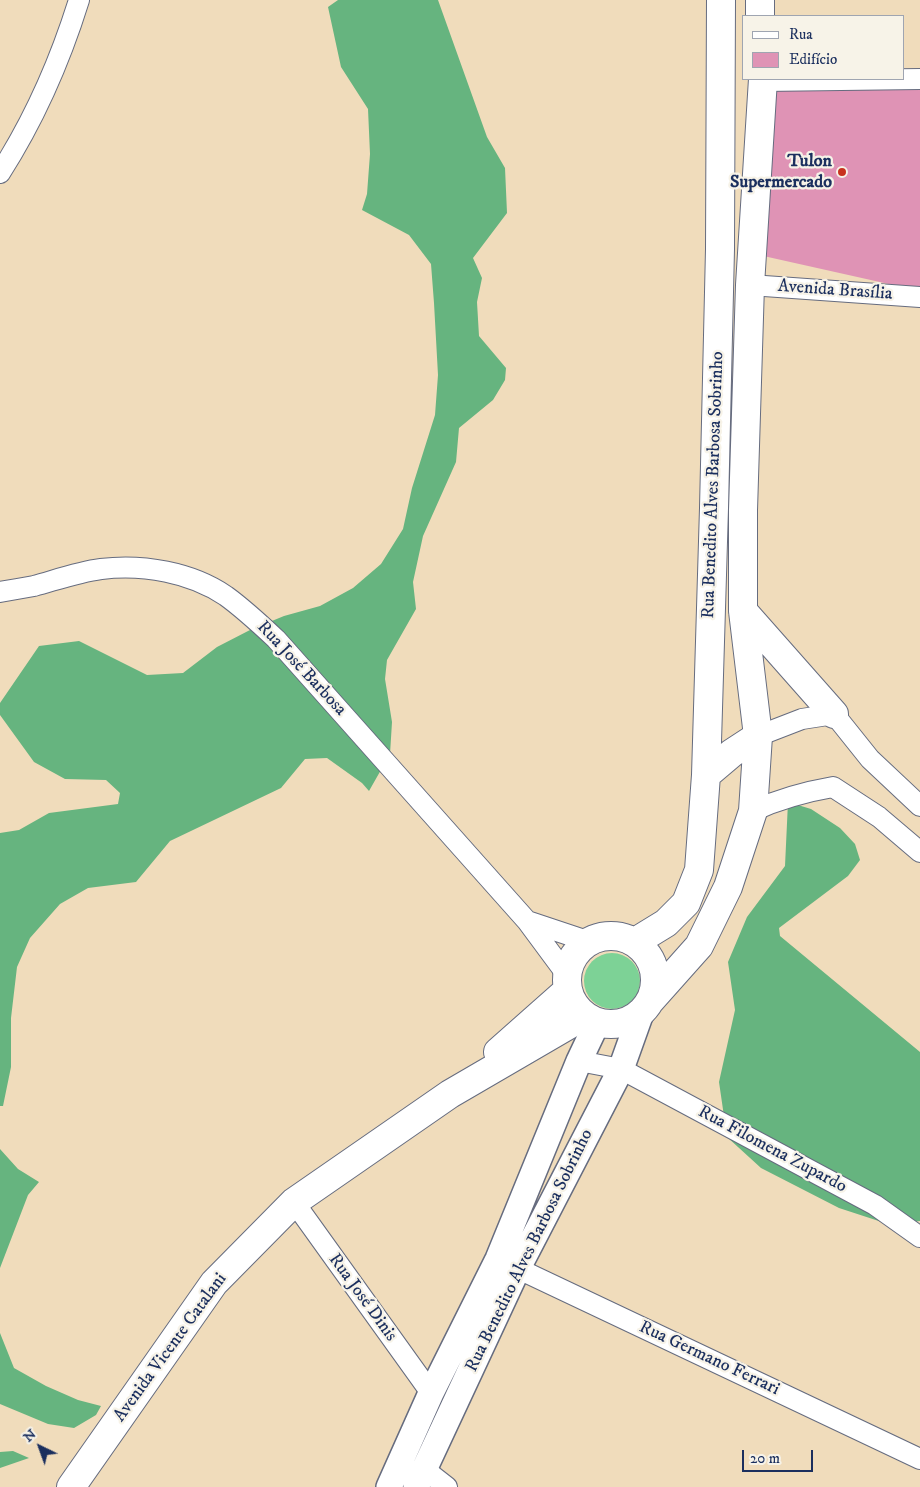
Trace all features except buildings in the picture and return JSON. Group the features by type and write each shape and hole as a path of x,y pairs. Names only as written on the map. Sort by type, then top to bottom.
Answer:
{"main road":[{"name":"Rua Benedito Alves Barbosa Sobrinho","path":"635,942 666,923 686,903 699,870 706,775 720,249 721,0"},
{"path":"760,0 760,15"},
{"name":"Rua Benedito Alves Barbosa Sobrinho","path":"646,1007 699,946 728,887 753,811 758,736 743,611 743,510 750,285 763,80"},
{"path":"743,611 834,714"},
{"path":"706,775 732,753 758,736"},
{"path":"616,936 635,942 651,960 655,973 655,987 646,1007 628,1022 613,1025 590,1019 574,1004 567,982 571,961 579,950 590,942 603,937 616,936"},
{"name":"Avenida Vicente Catalani","path":"450,1094 567,982"},
{"name":"Avenida Vicente Catalani","path":"71,1487 214,1283 294,1202 450,1094 590,1019"}],"street":[{"path":"0,173 33,115 51,77 79,0"},
{"path":"905,79 920,79"},
{"name":"Avenida Brasília","path":"750,285 920,297"},
{"name":"Rua José Barbosa","path":"0,592 33,586 100,569 127,568 153,569 178,575 202,583 225,595 246,611 276,639 527,921 567,982"},
{"path":"758,736 802,719 834,714 870,759 920,806"},
{"path":"753,811 780,799 809,791 834,788 879,817 920,852"},
{"name":"Rua José Barbosa","path":"527,921 590,942"},
{"name":"Rua Benedito Alves Barbosa Sobrinho","path":"389,1487 431,1394 621,1069 646,1007"},
{"name":"Rua Benedito Alves Barbosa Sobrinho","path":"420,1478 508,1263 580,1061 590,1019"},
{"name":"Rua Filomena Zupardo","path":"580,1061 621,1069 875,1204 920,1237"},
{"name":"Rua José Dinis","path":"294,1202 431,1394"},
{"name":"Rua Germano Ferrari","path":"508,1263 920,1458"},
{"path":"420,1478 446,1487"}],"green space":[{"path":"338,0 438,0 487,137 505,168 507,213 473,258 482,278 477,302 479,336 506,368 505,380 493,400 459,428 456,462 423,536 413,582 416,609 387,660 385,679 392,722 390,754 369,791 362,783 327,758 305,759 281,788 170,841 136,882 88,888 60,904 30,938 17,967 11,1018 11,1067 3,1106 0,1106 0,833 19,830 49,813 118,804 120,793 106,780 65,779 34,762 0,715 0,703 39,646 79,641 147,675 183,673 217,647 250,630 284,616 320,606 353,588 381,564 403,529 412,488 435,415 438,375 431,264 409,235 362,210 367,194 370,154 368,109 341,67 328,7"},
{"path":"788,802 811,809 840,828 855,844 860,860 848,876 779,928 780,936 920,1052 920,1221 891,1225 839,1208 761,1168 727,1137 719,1082 735,1010 728,962 747,917 785,866"},
{"path":"612,953 627,958 635,966 640,981 635,996 627,1004 612,1009 597,1004 589,996 584,981 589,966 597,958"},
{"path":"0,1149 18,1169 39,1182 28,1195 0,1268"},
{"path":"0,1333 14,1368 46,1386 78,1400 101,1406 96,1415 74,1428 48,1424 0,1404"},
{"path":"13,1451 29,1458 0,1468 0,1452"}],"place":[{"name":"Tulon Supermercado","path":"842,172"}]}
